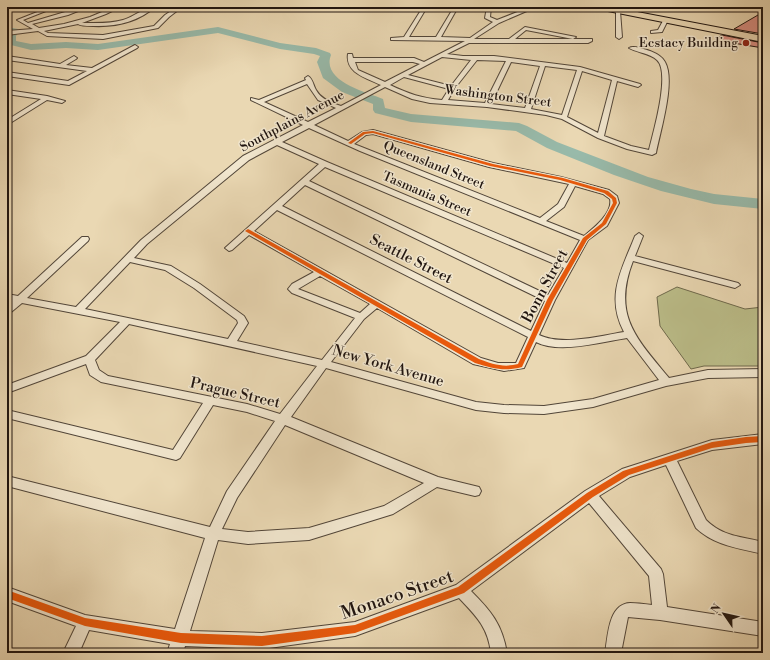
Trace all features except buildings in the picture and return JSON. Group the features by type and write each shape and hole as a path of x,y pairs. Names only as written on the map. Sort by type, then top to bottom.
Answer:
{"highway":[{"path":"598,7 637,10 763,38"},
{"path":"614,8 666,20 763,38"}],"street":[{"path":"54,7 19,20 38,31 47,34 114,36 156,27 167,16 180,7"},
{"path":"28,24 86,7"},
{"path":"7,33 38,31 75,23 118,7"},
{"path":"75,23 105,26 116,24 133,19 154,7"},
{"path":"406,38 425,7"},
{"path":"438,39 456,7"},
{"path":"489,7 487,19 497,22"},
{"name":"Southplains Avenue","path":"78,311 144,242 246,158 442,55 497,22 531,8 540,7"},
{"path":"614,8 619,37"},
{"path":"653,32 660,31 666,20"},
{"path":"393,38 509,42 590,40 525,28 509,42"},
{"path":"7,74 70,83 135,47"},
{"name":"Washington Street","path":"424,64 414,60 351,57 356,71 414,98 487,105 547,113 564,118 600,137 629,148 652,153 666,88 666,70 659,58 650,53 632,48"},
{"path":"442,55 456,58 494,58 580,69 638,85"},
{"path":"7,58 93,70"},
{"path":"60,66 74,58"},
{"path":"445,101 452,88 475,58"},
{"path":"487,105 509,60"},
{"path":"527,110 543,64"},
{"path":"564,118 580,69"},
{"path":"403,75 452,88"},
{"path":"600,137 615,78"},
{"name":"Queensland Street","path":"342,108 319,99 308,80 256,101 350,143 362,150 541,220 585,239"},
{"path":"7,92 62,101"},
{"path":"7,99 17,94"},
{"path":"7,122 47,98"},
{"name":"Bonn Street","path":"248,231 477,361 498,368 512,368 520,364 550,300 568,267 585,239 604,224 615,203 614,198 606,192 551,176 492,165 373,132 364,133 350,143"},
{"name":"Tasmania Street","path":"277,142 324,164 568,267"},
{"path":"229,248 324,164"},
{"path":"304,182 550,300"},
{"path":"541,220 561,205 573,183"},
{"name":"Seattle Street","path":"276,206 543,341 559,344 571,344 629,334"},
{"path":"639,236 620,290 622,317 629,334 666,382"},
{"path":"7,311 85,239"},
{"path":"631,258 735,285"},
{"path":"128,259 168,268 197,286 241,318 243,324 231,343"},
{"path":"321,272 296,286 294,289 295,291 361,317"},
{"name":"New York Avenue","path":"7,297 126,320 231,343 324,364 476,406 504,409 544,410 568,407 593,402 666,382 708,374 763,373"},
{"path":"175,653 213,534 232,495 283,419 324,364 361,317 377,303"},
{"path":"7,389 90,359 126,320"},
{"name":"Prague Street","path":"90,359 94,372 105,379 247,408 283,419 436,482 475,492"},
{"path":"7,414 176,454 210,401"},
{"name":"Monaco Street","path":"7,594 85,622 181,638 262,641 355,629 461,590 590,495 626,473 712,446 746,440 763,439"},
{"path":"670,460 702,524 709,532 720,539 762,547"},
{"path":"7,481 213,534 248,538 309,534 388,510 436,482"},
{"path":"590,495 656,574 660,613"},
{"path":"461,590 491,622 498,642 499,653"},
{"path":"613,653 620,616 623,612 628,610 660,613 763,629"},
{"path":"71,653 85,622"}],"green space":[{"path":"677,287 745,309 763,307 763,366 704,366 691,369 660,326 657,297"}],"waterway":[{"path":"7,30 14,31 11,36 11,42 31,47 66,45 98,47 218,30 280,46 316,51 326,55 323,62 327,76 346,89 379,102 379,110 411,118 519,127 552,145 619,172 666,188 714,199 763,204"}],"cycle path":[{"path":"248,231 477,361 504,368 520,365 550,300 585,239 604,224 615,203 614,198 606,192 561,179 492,165 373,132 364,133 350,143"},
{"path":"7,594 85,622 181,638 262,641 355,629 461,590 590,495 626,473 712,445 763,439"}],"place":[{"name":"Ecstacy Building","path":"746,43"}]}
